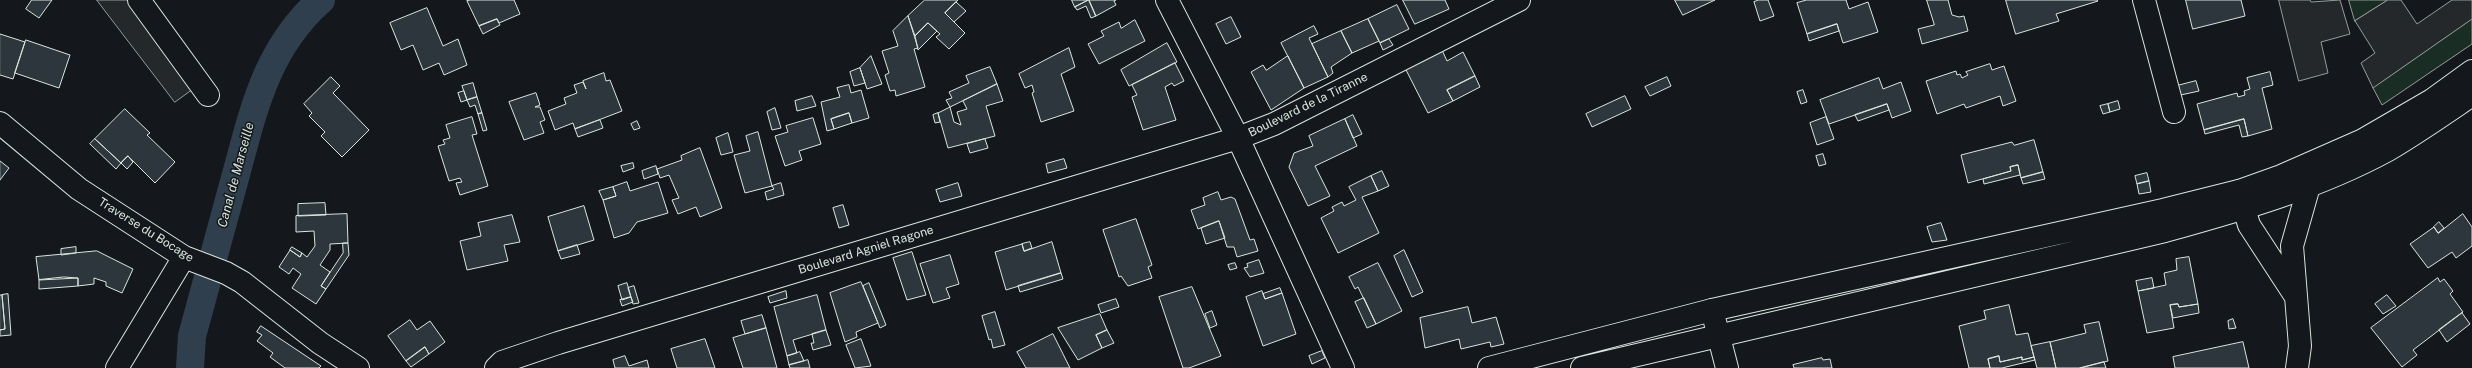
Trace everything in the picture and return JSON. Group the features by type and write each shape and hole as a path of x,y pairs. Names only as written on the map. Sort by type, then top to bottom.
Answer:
{"street":[{"path":"139,0 208,94"},
{"path":"1167,0 1238,138"},
{"name":"Boulevard de la Tiranne","path":"1343,368 1238,138 1274,124 1519,0"},
{"path":"2144,0 2174,112"},
{"path":"1582,368 2165,231 2242,200 2281,176 2363,140 2432,100 2472,71"},
{"path":"1489,368 1712,310 2163,210 2242,200 2309,186 2386,151 2417,133 2472,95"},
{"name":"Traverse du Bocage","path":"0,123 79,189 191,260 226,273 242,282 320,343 358,368"},
{"name":"Boulevard Agniel Ragone","path":"496,368 502,362 558,343 1238,138"},
{"path":"2297,368 2300,346 2292,246 2309,186"},
{"path":"2242,200 2249,225 2295,295"},
{"path":"117,368 191,260"},
{"path":"1712,310 1727,368"}],"green space":[{"path":"2349,0 2388,0 2355,21"},
{"path":"2472,19 2472,44 2382,105 2373,88"}],"shaded area":[{"path":"97,0 139,0 200,84 175,102"},
{"path":"2279,0 2310,0 2311,2 2340,0 2350,34 2321,42 2328,73 2299,81"},
{"path":"2388,0 2401,0 2417,24 2452,0 2472,0 2472,19 2373,88 2361,63 2375,53 2355,21"}],"building":[{"path":"32,0 52,0 39,18 26,9"},
{"path":"514,0 520,14 499,23 497,19 479,26 467,1"},
{"path":"925,0 958,0 945,13 965,33 949,49 936,37 940,34 928,23 915,36 908,16"},
{"path":"1072,0 1088,0 1075,7"},
{"path":"1089,0 1116,0 1114,1 1116,5 1096,16"},
{"path":"1089,0 1096,16 1091,18 1086,6 1077,10 1075,7"},
{"path":"1403,0 1445,0 1449,9 1415,24"},
{"path":"1675,0 1715,0 1683,15"},
{"path":"1759,0 1768,0 1774,16 1760,21 1754,2"},
{"path":"1807,0 1846,0 1849,9 1868,2 1878,32 1843,43 1837,24 1807,34 1797,3"},
{"path":"1927,0 1948,0 1952,15 1959,17 1964,16 1968,31 1922,44 1918,29 1934,25"},
{"path":"2006,0 2098,1 2056,14 2059,21 2016,34"},
{"path":"2186,0 2241,0 2245,16 2193,29"},
{"path":"956,2 966,11 954,22 945,13"},
{"path":"1397,5 1409,29 1380,43 1368,19"},
{"path":"427,8 443,46 458,39 467,65 444,75 439,63 423,70 413,45 401,50 390,23"},
{"path":"908,16 918,48 914,49 925,87 896,96 895,90 890,91 885,75 889,73 882,51 898,46 893,31"},
{"path":"1231,17 1241,37 1226,44 1216,24"},
{"path":"497,19 500,25 483,34 479,26"},
{"path":"1368,19 1379,41 1352,53 1341,31"},
{"path":"1135,20 1145,41 1099,64 1088,44 1104,36 1101,31 1119,22 1121,28"},
{"path":"928,23 937,31 918,50 915,36"},
{"path":"1837,24 1839,31 1809,41 1807,34"},
{"path":"1314,26 1318,34 1309,38 1328,77 1304,88 1281,43"},
{"path":"1341,31 1352,53 1331,67 1333,73 1328,77 1312,44"},
{"path":"0,34 25,42 13,79 0,75"},
{"path":"1389,39 1393,45 1383,50 1380,43"},
{"path":"26,40 70,55 59,88 15,73"},
{"path":"1167,43 1177,62 1129,86 1121,70"},
{"path":"1069,48 1075,67 1061,74 1074,111 1041,122 1032,93 1034,92 1032,85 1025,88 1019,74"},
{"path":"1441,48 1447,61 1463,52 1475,76 1447,90 1453,101 1428,113 1404,66"},
{"path":"871,56 882,84 867,89 860,68"},
{"path":"1288,56 1304,88 1271,110 1251,72 1263,65 1266,70"},
{"path":"1175,63 1184,81 1174,86 1172,83 1165,87 1176,120 1143,130 1132,97 1137,95 1132,85"},
{"path":"1990,64 1992,70 2004,66 2016,101 2003,106 2000,96 1966,108 1964,104 1937,114 1926,81 1956,71 1957,75 1960,74 1962,78 1968,75 1966,72"},
{"path":"990,67 997,84 950,107 946,100 952,98 949,92 969,83 966,76"},
{"path":"860,68 865,83 854,86 850,72"},
{"path":"2270,72 2273,85 2262,88 2272,129 2248,136 2244,119 2204,130 2197,104 2237,93 2238,97 2245,95 2244,91 2250,89 2247,78"},
{"path":"604,73 606,81 610,80 622,111 575,129 573,123 555,130 548,111 566,104 564,98 577,93 574,85 583,82 586,89 583,81"},
{"path":"1475,76 1480,87 1453,101 1447,90"},
{"path":"331,77 340,86 333,93 369,130 342,157 321,136 325,132 309,116 312,113 304,104"},
{"path":"1667,77 1671,86 1650,96 1645,87"},
{"path":"1879,78 1883,89 1901,82 1911,111 1892,118 1887,104 1829,124 1820,100"},
{"path":"2196,81 2199,91 2176,96 2173,87"},
{"path":"473,83 477,97 467,100 462,86"},
{"path":"997,84 1003,101 986,106 995,136 948,148 938,113 950,107 954,122 961,125 957,112 967,109 963,101"},
{"path":"849,85 851,93 861,90 869,118 852,123 849,113 831,119 834,129 827,131 821,102 840,97 837,88"},
{"path":"1803,90 1807,102 1801,104 1797,92"},
{"path":"464,91 467,100 461,102 458,93"},
{"path":"536,93 540,105 535,107 540,107 545,120 540,122 544,133 524,140 509,102"},
{"path":"812,96 816,106 797,111 795,101"},
{"path":"1625,96 1631,109 1592,127 1586,114"},
{"path":"477,97 482,113 478,114 475,105 470,107 467,100"},
{"path":"2118,101 2120,109 2110,112 2108,104"},
{"path":"1887,104 1889,110 1858,121 1855,115"},
{"path":"2108,104 2110,112 2103,114 2100,106"},
{"path":"775,108 781,128 772,130 767,112"},
{"path":"125,109 150,133 147,135 175,162 155,183 128,156 121,163 95,139"},
{"path":"482,113 487,130 483,131 478,114"},
{"path":"849,113 852,123 834,129 831,119"},
{"path":"938,113 940,122 935,123 933,115"},
{"path":"1353,115 1362,134 1353,138 1345,119"},
{"path":"472,117 477,134 472,135 488,186 460,195 456,183 462,182 460,178 449,181 438,146 445,144 443,140 450,138 446,125"},
{"path":"1826,117 1834,139 1817,145 1810,123"},
{"path":"813,118 821,144 799,151 802,160 785,166 775,136 788,132 786,126"},
{"path":"1345,119 1357,146 1315,166 1330,196 1308,206 1289,167 1294,153 1313,146 1309,136"},
{"path":"2244,119 2248,136 2242,137 2239,125 2205,134 2204,130"},
{"path":"600,120 603,128 578,137 575,129"},
{"path":"637,121 640,128 634,130 631,124"},
{"path":"758,132 772,186 745,193 734,155 750,151 746,136"},
{"path":"728,133 733,152 721,155 716,138"},
{"path":"95,139 121,163 116,169 90,144"},
{"path":"985,139 988,148 970,153 967,144"},
{"path":"2034,140 2043,172 2021,178 2018,165 2010,167 2011,171 1968,183 1961,155 2012,142 2014,145"},
{"path":"700,148 722,208 700,217 696,207 678,214 672,200 679,198 669,175 660,178 657,169 682,160 681,156"},
{"path":"1823,154 1826,164 1819,166 1816,156"},
{"path":"128,156 133,162 127,169 121,163"},
{"path":"1064,159 1067,168 1048,173 1046,164"},
{"path":"0,161 9,168 0,180"},
{"path":"633,163 634,168 623,172 621,166"},
{"path":"2018,165 2020,175 1984,184 1983,179 2011,171 2010,167"},
{"path":"656,166 658,174 644,179 642,171"},
{"path":"1382,171 1389,186 1378,191 1371,176"},
{"path":"2043,172 2045,179 2023,184 2021,178"},
{"path":"2147,173 2149,181 2137,184 2135,176"},
{"path":"1371,176 1378,191 1362,197 1379,233 1338,253 1321,218 1334,211 1332,207 1342,202 1344,206 1356,200 1349,187"},
{"path":"2149,181 2151,192 2139,194 2137,184"},
{"path":"627,182 630,191 658,182 668,213 637,222 629,233 614,238 603,200 616,196 613,187"},
{"path":"781,183 784,195 767,200 765,192 774,189 772,186"},
{"path":"958,183 962,196 940,202 936,190"},
{"path":"613,187 616,196 603,200 599,191"},
{"path":"1218,192 1221,200 1231,197 1235,199 1250,240 1254,239 1258,251 1237,257 1234,247 1227,247 1219,221 1198,229 1191,210 1205,205 1203,198"},
{"path":"325,203 326,215 298,216 298,204"},
{"path":"843,205 849,225 839,228 833,208"},
{"path":"584,206 594,240 558,251 548,217"},
{"path":"347,214 348,243 330,244 330,250 320,265 330,272 321,286 326,289 316,304 292,288 301,274 293,268 289,274 279,267 290,250 300,257 302,253 307,257 315,246 314,231 296,232 296,216"},
{"path":"2463,214 2472,227 2472,246 2456,258 2452,252 2428,268 2410,244 2434,227 2438,233"},
{"path":"512,215 520,242 504,245 508,261 467,270 460,241 481,236 478,223"},
{"path":"1136,219 1152,265 1148,267 1152,278 1128,286 1121,276 1119,277 1103,230"},
{"path":"1219,221 1225,238 1206,244 1201,228"},
{"path":"2439,222 2444,228 2438,233 2434,227"},
{"path":"1941,223 1947,240 1932,242 1927,227"},
{"path":"1030,242 1032,248 1024,251 1022,244"},
{"path":"1052,242 1061,273 1006,290 995,252 1022,244 1024,251"},
{"path":"343,243 348,243 349,255 326,289 321,286 343,253"},
{"path":"577,245 580,254 561,259 558,251"},
{"path":"76,247 76,253 61,255 61,249"},
{"path":"292,247 302,253 300,257 290,250"},
{"path":"1404,250 1423,292 1412,297 1394,256"},
{"path":"97,251 133,269 122,293 106,286 106,282 94,278 94,284 78,286 78,278 39,280 36,257"},
{"path":"912,252 926,295 907,300 893,258"},
{"path":"950,255 959,284 946,288 950,298 933,303 920,264"},
{"path":"2189,257 2198,304 2179,307 2178,304 2170,305 2174,328 2147,333 2138,291 2166,285 2164,273 2177,270 2176,259"},
{"path":"1259,260 1264,273 1250,277 1244,268 1248,267 1247,264"},
{"path":"1235,263 1237,268 1230,270 1228,265"},
{"path":"1378,263 1402,311 1376,324 1358,287 1355,289 1349,277"},
{"path":"1061,273 1063,279 1020,292 1018,286"},
{"path":"64,277 78,278 78,286 39,289 39,280"},
{"path":"2152,278 2154,288 2138,291 2136,281"},
{"path":"2438,278 2440,282 2444,279 2453,291 2450,294 2463,312 2413,350 2417,355 2402,367 2371,328"},
{"path":"861,282 878,323 856,332 857,337 845,342 830,293"},
{"path":"627,283 631,297 622,300 618,286"},
{"path":"869,283 886,325 880,328 863,286"},
{"path":"634,286 639,303 633,304 628,288"},
{"path":"1192,287 1221,356 1189,368 1183,368 1159,297"},
{"path":"1280,288 1282,293 1265,299 1263,294"},
{"path":"786,291 787,298 770,303 768,297"},
{"path":"1262,291 1265,299 1282,293 1296,334 1263,346 1246,297"},
{"path":"8,294 11,335 0,336 0,330 5,329 2,295"},
{"path":"0,295 2,295 5,329 0,330"},
{"path":"817,295 826,330 793,340 797,353 787,356 774,307"},
{"path":"2387,295 2396,306 2383,314 2375,304"},
{"path":"631,297 633,302 622,306 620,300"},
{"path":"1364,298 1376,324 1367,328 1355,302"},
{"path":"1116,299 1119,307 1101,313 1098,305"},
{"path":"2178,304 2179,307 2198,304 2199,313 2173,318 2170,305"},
{"path":"2009,305 2016,335 2028,333 2034,357 2022,360 2022,357 2000,362 1999,356 1988,359 1990,368 1969,368 1959,326 1986,319 1984,311"},
{"path":"1468,307 1472,323 1496,317 1504,344 1491,347 1490,342 1461,349 1459,339 1425,348 1420,318"},
{"path":"1212,311 1217,325 1210,328 1205,314"},
{"path":"995,312 1005,345 993,348 982,316"},
{"path":"2462,313 2470,324 2447,342 2439,330"},
{"path":"1100,314 1107,330 1096,335 1102,348 1078,360 1058,328"},
{"path":"762,315 766,328 745,334 741,321"},
{"path":"2233,319 2236,328 2229,329 2228,321"},
{"path":"410,320 417,330 430,321 445,342 429,354 425,347 406,361 388,336"},
{"path":"2099,322 2108,361 2080,368 2056,368 2050,342 2086,333 2084,325"},
{"path":"261,326 321,366 319,368 285,368 270,357 273,353 257,341 262,335 257,332"},
{"path":"766,328 777,368 743,368 733,338"},
{"path":"826,330 831,345 813,350 811,343 814,343 812,334"},
{"path":"1107,330 1114,343 1102,348 1096,335"},
{"path":"1053,334 1070,368 1026,368 1017,352"},
{"path":"705,339 715,368 677,368 671,349"},
{"path":"861,339 871,366 855,368 846,345"},
{"path":"2050,342 2056,368 2037,368 2031,346"},
{"path":"2243,342 2249,368 2175,368 2173,357"},
{"path":"425,347 429,354 411,367 406,361"},
{"path":"1322,351 1325,358 1312,364 1309,356"},
{"path":"800,352 804,361 789,365 787,356"},
{"path":"625,356 629,366 647,360 649,368 615,368 613,360"},
{"path":"1999,356 2000,362 2022,357 2022,360 2034,357 2035,360 2002,368 1990,368 1988,359"},
{"path":"1822,358 1823,360 1830,359 1832,368 1794,368 1793,365"},
{"path":"808,360 810,368 790,368 789,365"},
{"path":"2104,362 2106,368 2080,368"}],"waterway":[{"name":"Canal de Marseille","path":"190,368 192,336 246,137 262,87 285,41 301,20 321,0"}]}
